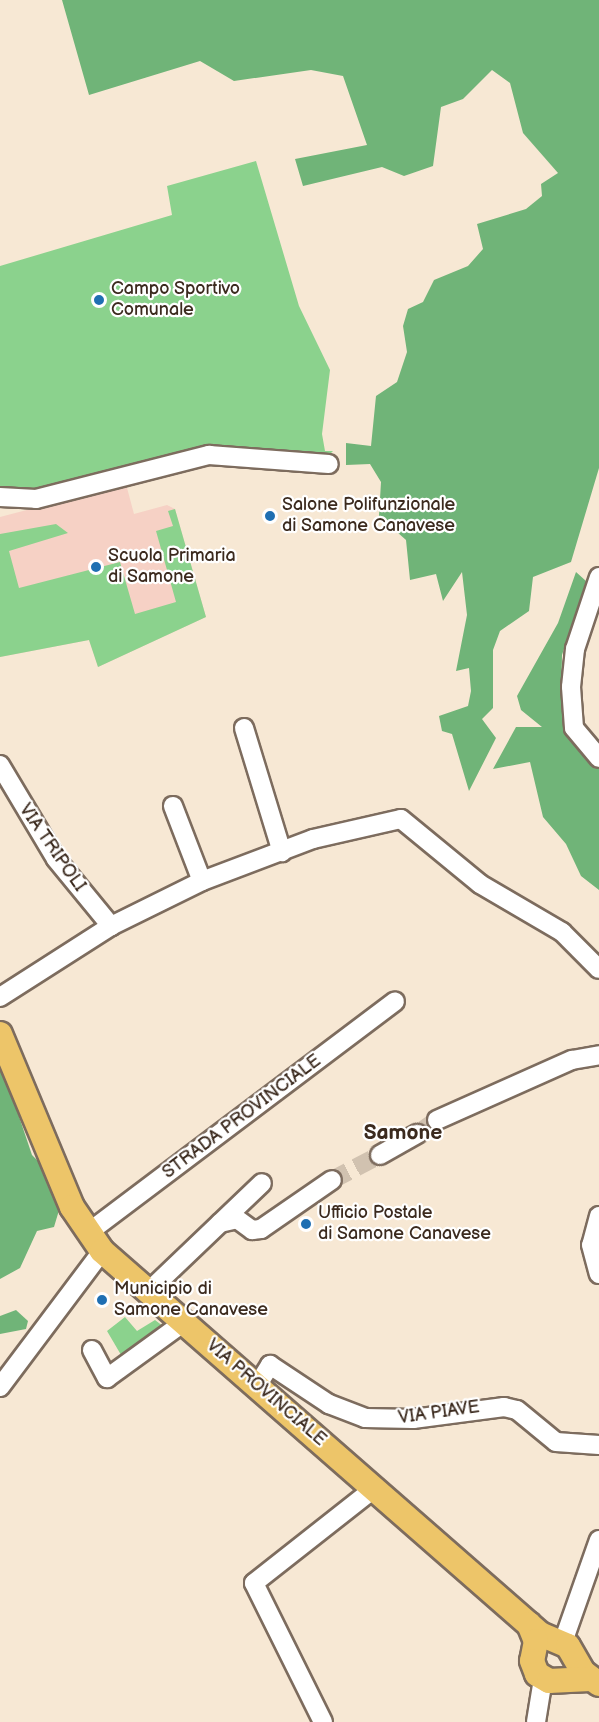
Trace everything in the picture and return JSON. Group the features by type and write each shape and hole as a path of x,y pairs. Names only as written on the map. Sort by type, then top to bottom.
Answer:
{"main road":[{"name":"VIA PROVINCIALE","path":"0,1034 23,1078 63,1188 96,1242 148,1292 376,1487 595,1682"},
{"name":"VIA PROVINCIALE","path":"556,1646 533,1668 551,1684 595,1682"},
{"path":"551,1684 556,1646"}],"street":[{"path":"0,497 36,499 209,455 329,464"},
{"path":"599,578 575,649 571,687 574,728 599,758"},
{"path":"244,729 282,852"},
{"name":"VIA TRIPOLI","path":"0,765 56,859 111,926"},
{"path":"173,806 202,881"},
{"path":"0,997 111,926 202,881 313,839 401,819 480,884 539,922 562,932 599,969"},
{"name":"STRADA PROVINCIALE","path":"0,1386 96,1242 394,1001"},
{"path":"437,1120 572,1060 599,1055"},
{"path":"380,1155 417,1134"},
{"path":"220,1223 237,1220 252,1230 261,1229 332,1180"},
{"path":"148,1292 262,1184"},
{"path":"599,1216 591,1245 599,1274"},
{"path":"92,1350 107,1378 184,1322"},
{"name":"VIA PIAVE","path":"257,1386 270,1365 328,1404 365,1418 413,1419 504,1407 516,1410 556,1442 599,1444"},
{"path":"323,1722 254,1583 376,1487"},
{"path":"556,1646 599,1540"},
{"path":"536,1722 551,1684"}],"shaded area":[{"name":"Scuola Primaria di Samone","path":"126,484 134,514 167,505 175,509 206,617 98,667 89,640 0,657 0,517"}],"green space":[{"path":"62,0 599,0 599,468 571,562 533,577 529,611 500,631 493,650 493,708 482,719 496,738 469,791 452,734 442,731 439,716 468,706 471,691 469,668 456,671 467,615 462,572 443,601 436,574 410,580 406,540 379,516 381,482 370,464 346,465 346,443 371,446 376,396 397,382 407,352 403,326 408,309 423,302 434,280 468,266 483,249 477,224 526,209 542,196 541,184 558,173 523,133 510,83 492,70 463,99 441,107 433,166 404,176 382,167 303,186 295,159 367,145 343,76 311,70 234,81 200,61 89,95"},
{"path":"256,161 299,306 330,370 322,434 325,451 333,451 325,459 229,450 39,492 0,489 0,266 172,215 167,186"},
{"path":"175,509 206,617 98,667 89,640 0,657 0,534 56,524 68,533 9,551 19,588 120,562 135,614 176,602 156,531 173,526 168,511"},
{"path":"576,572 586,581 562,655 561,705 566,735 586,760 599,767 599,890 581,876 566,844 543,817 530,762 493,769 516,727 542,727 521,710 517,696 558,623"},
{"path":"0,1060 32,1155 44,1167 60,1207 54,1227 37,1231 20,1268 0,1279"},
{"path":"16,1310 28,1321 26,1329 0,1334 0,1316"},
{"path":"125,1317 137,1331 155,1320 168,1330 124,1360 107,1331"}],"tunnel":[{"path":"417,1134 437,1120"},
{"path":"332,1180 380,1155"}],"place":[{"name":"Campo Sportivo Comunale","path":"99,300"},
{"name":"Salone Polifunzionale di Samone Canavese","path":"270,516"},
{"name":"Scuola Primaria di Samone","path":"96,567"},
{"name":"Ufficio Postale di Samone Canavese","path":"306,1224"},
{"name":"Municipio di Samone Canavese","path":"102,1300"}],"district":[{"name":"Samone","path":"403,1133"}]}
